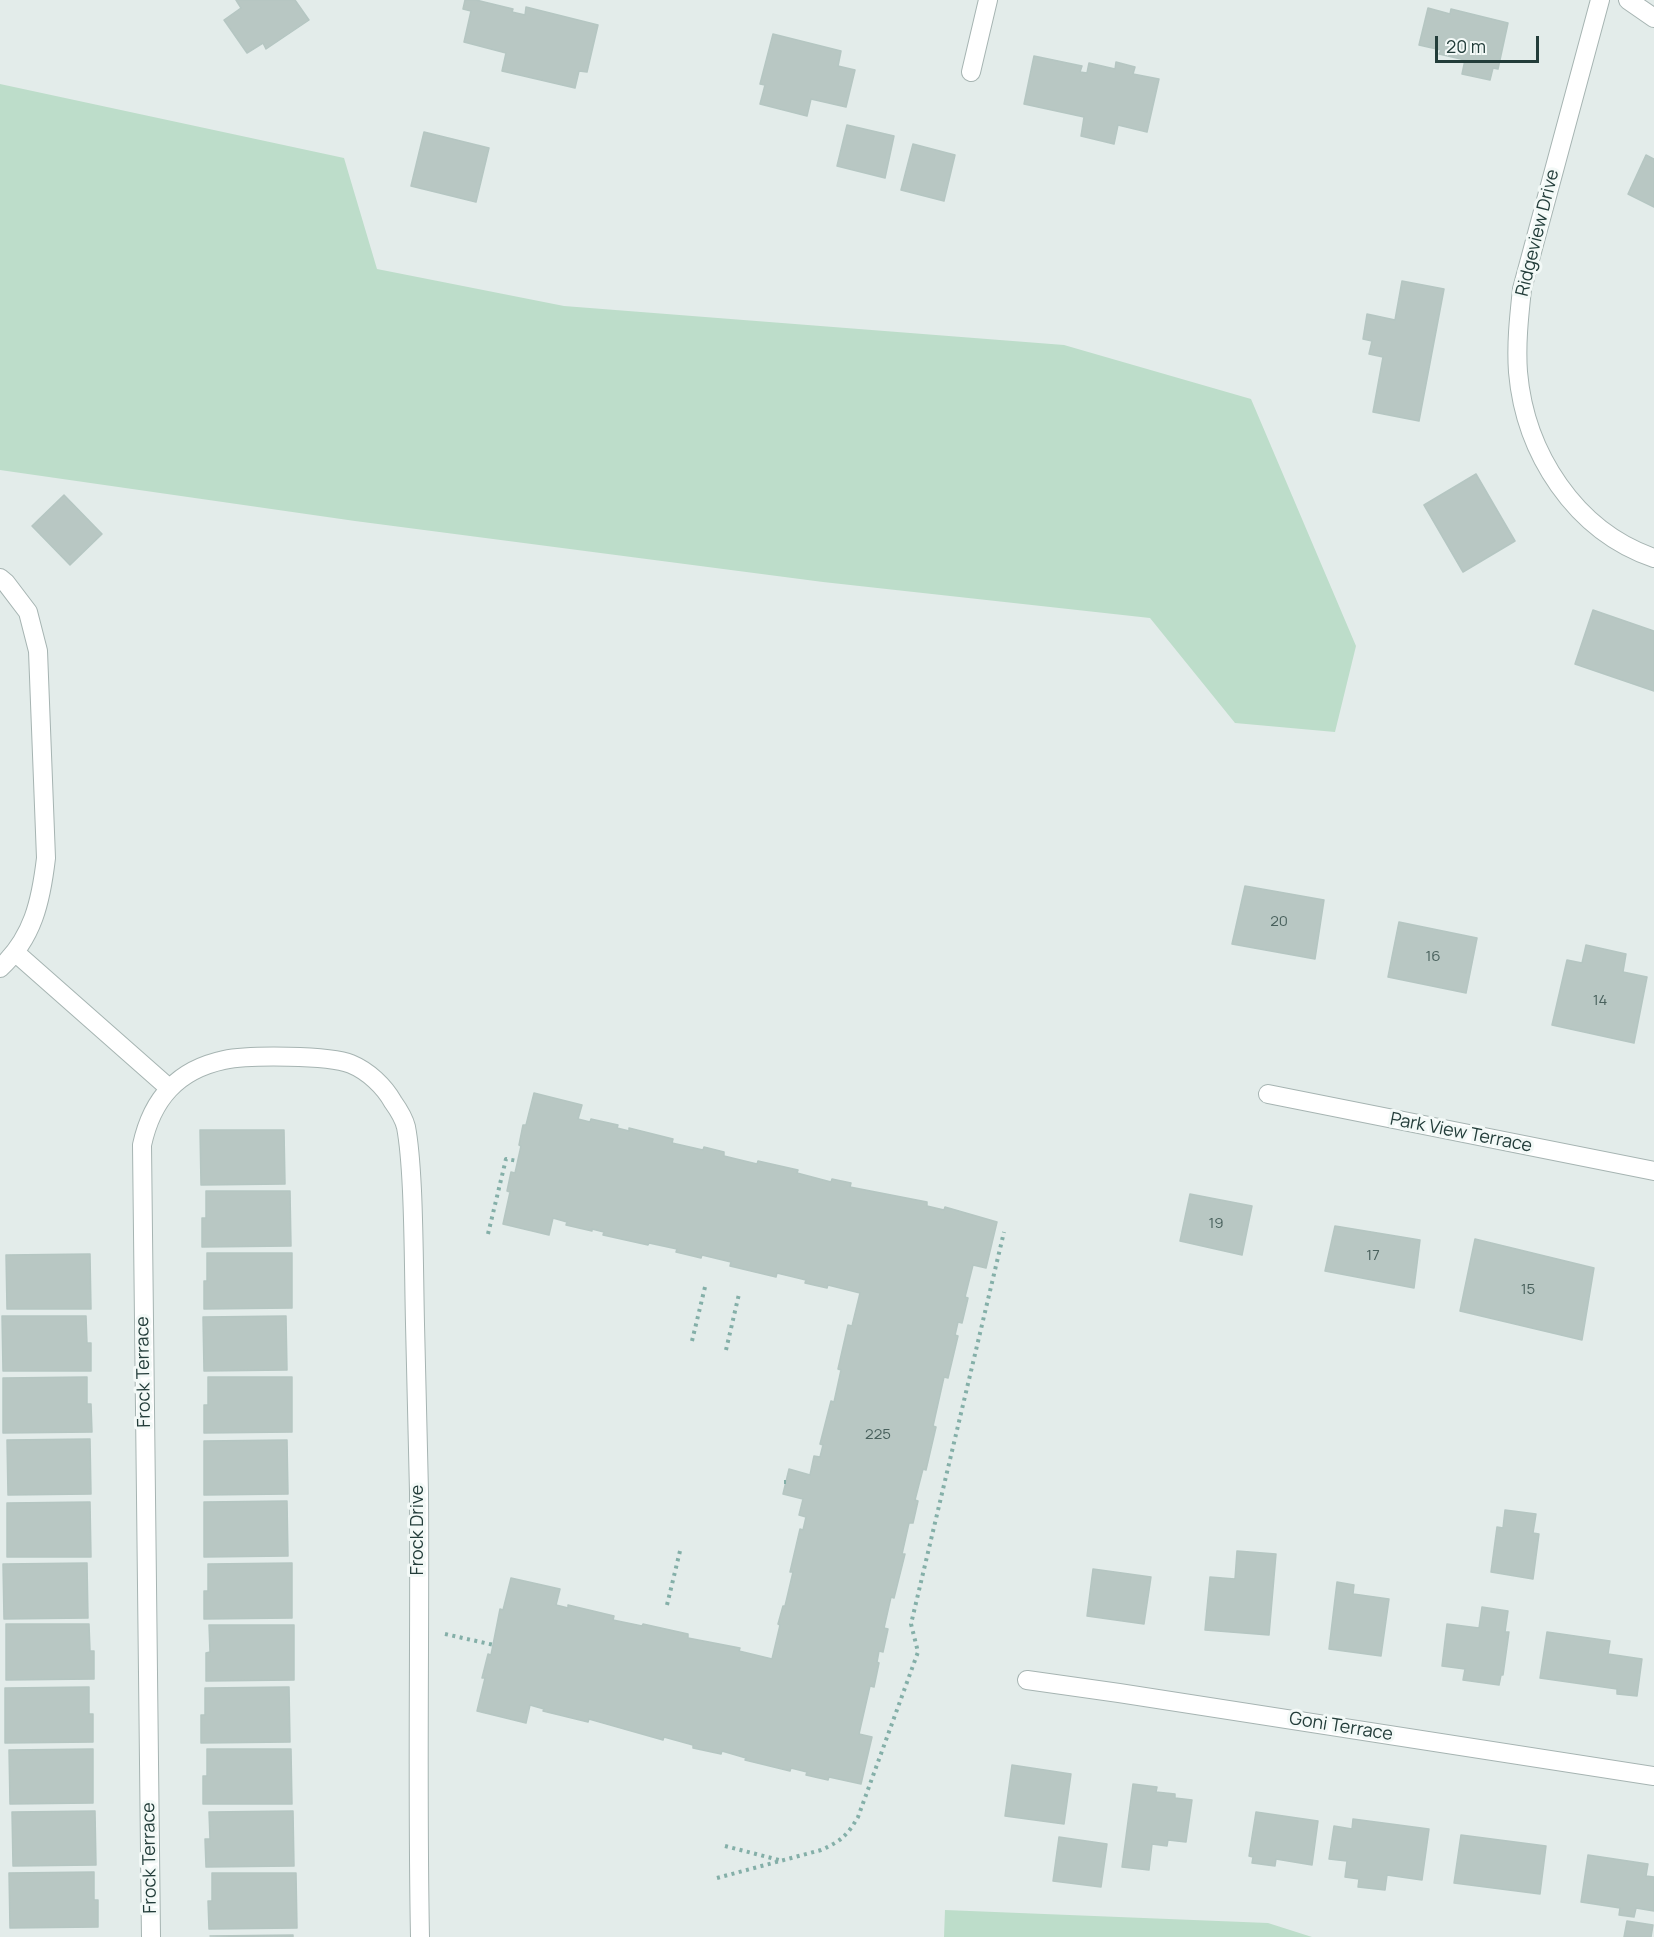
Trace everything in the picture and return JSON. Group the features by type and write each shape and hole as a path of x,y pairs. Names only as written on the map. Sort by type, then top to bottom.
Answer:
{"street":[{"path":"971,72 988,0"},
{"name":"Ridgeview Drive","path":"1600,0 1522,289 1517,335 1518,373 1525,415 1543,460 1567,498 1595,527 1654,558"},
{"path":"1628,0 1654,18"},
{"path":"0,578 28,612 38,651 46,858 43,887 36,912 16,953 0,968"},
{"path":"16,953 169,1088"},
{"name":"Frock Terrace","path":"151,1937 141,1164 146,1125 156,1105 169,1088 194,1070 209,1063 232,1058 312,1058 350,1063 380,1084 406,1124"},
{"name":"Park View Terrace","path":"1268,1094 1654,1172"},
{"name":"Frock Drive","path":"406,1124 414,1232 419,1490 420,1937"},
{"name":"Goni Terrace","path":"1027,1680 1119,1692 1654,1776"}],"path":[{"path":"488,1234 506,1159 518,1161"},
{"path":"717,1878 820,1850 834,1844 850,1831 858,1817 918,1652 911,1624 1004,1232"},
{"path":"692,1341 705,1287"},
{"path":"726,1350 739,1294"},
{"path":"667,1605 680,1551"},
{"path":"444,1634 494,1645"},
{"path":"725,1846 780,1860"}],"green space":[{"path":"0,84 344,158 377,269 564,306 1064,345 1251,399 1356,646 1335,732 1235,723 1150,618 823,582 355,521 0,470"},
{"path":"945,1910 1268,1923 1312,1937 944,1937"}],"building":[{"path":"236,0 295,0 309,20 266,49 263,43 247,53 224,20 241,8"},
{"path":"465,0 476,0 513,9 512,12 525,15 526,7 598,25 587,72 579,71 575,88 502,71 506,53 464,42 471,11 463,9"},
{"path":"1428,8 1450,14 1451,9 1508,23 1498,69 1493,68 1490,80 1462,74 1465,60 1439,54 1441,50 1419,45"},
{"path":"773,34 841,51 838,66 855,70 846,107 811,99 807,116 760,104 765,85 760,84"},
{"path":"1034,56 1082,66 1080,72 1087,73 1089,63 1115,69 1116,62 1135,67 1133,74 1159,79 1147,132 1118,125 1114,144 1081,136 1084,117 1024,104"},
{"path":"847,125 894,136 885,178 837,166"},
{"path":"424,132 489,148 476,202 411,186"},
{"path":"913,144 955,155 944,201 901,190"},
{"path":"1646,155 1654,159 1654,207 1628,194"},
{"path":"1402,281 1444,289 1419,421 1373,412 1383,357 1369,354 1372,341 1363,339 1367,314 1395,320"},
{"path":"1476,474 1515,541 1463,572 1424,505"},
{"path":"64,495 102,534 70,565 32,526"},
{"path":"1593,610 1654,631 1654,691 1575,664"},
{"path":"1245,886 1324,900 1315,959 1232,944"},
{"path":"1399,922 1477,938 1466,993 1388,977"},
{"path":"1586,945 1626,954 1623,972 1647,977 1634,1043 1552,1025 1567,960 1582,963"},
{"path":"534,1093 582,1105 578,1119 590,1122 591,1119 618,1125 617,1128 629,1131 629,1128 673,1139 672,1143 703,1150 704,1147 724,1152 724,1156 798,1170 797,1173 831,1182 832,1179 851,1183 850,1187 927,1202 927,1206 944,1210 945,1207 997,1222 986,1268 973,1265 965,1297 968,1298 962,1323 958,1322 955,1335 958,1336 948,1378 944,1377 926,1470 923,1469 915,1500 918,1501 913,1523 909,1523 902,1554 905,1554 884,1628 888,1629 883,1652 879,1651 874,1687 870,1686 859,1734 872,1737 861,1784 806,1775 807,1772 791,1768 790,1771 745,1760 746,1758 722,1751 721,1754 693,1748 693,1745 664,1737 663,1740 589,1719 588,1722 543,1711 544,1709 530,1705 526,1723 477,1711 488,1654 491,1655 500,1609 503,1610 511,1578 560,1589 556,1605 568,1608 568,1605 614,1616 613,1620 688,1634 688,1638 740,1648 739,1651 772,1659 780,1625 778,1624 793,1572 790,1572 800,1529 803,1530 806,1517 799,1515 803,1499 783,1494 789,1469 810,1475 814,1456 820,1457 823,1445 820,1444 831,1401 834,1402 841,1370 838,1369 848,1325 852,1326 860,1293 828,1285 827,1288 805,1283 806,1280 777,1273 776,1277 730,1266 731,1262 702,1255 701,1258 676,1252 677,1249 603,1235 604,1232 566,1225 567,1222 553,1218 549,1235 503,1224 510,1192 507,1191 511,1172 515,1173 523,1125 526,1125"},
{"path":"200,1130 284,1130 285,1184 201,1185"},
{"path":"206,1191 290,1191 291,1246 202,1247 202,1218 206,1218"},
{"path":"1190,1194 1252,1206 1242,1255 1180,1241"},
{"path":"1335,1226 1420,1240 1414,1288 1325,1271"},
{"path":"1475,1239 1594,1268 1582,1340 1460,1311"},
{"path":"207,1253 292,1253 292,1308 204,1309"},
{"path":"90,1254 91,1309 7,1309 6,1255"},
{"path":"2,1316 86,1316 87,1343 91,1343 91,1371 3,1371"},
{"path":"286,1316 287,1370 204,1371 203,1317"},
{"path":"87,1377 87,1404 91,1404 92,1432 3,1433 3,1378"},
{"path":"208,1377 292,1377 292,1432 204,1433 204,1405 208,1405"},
{"path":"90,1439 91,1494 8,1495 7,1440"},
{"path":"287,1440 288,1494 204,1495 204,1441"},
{"path":"287,1501 288,1556 204,1557 204,1502"},
{"path":"90,1502 91,1557 7,1557 7,1503"},
{"path":"1505,1510 1536,1514 1533,1533 1539,1534 1533,1579 1491,1572 1497,1527 1503,1528"},
{"path":"1237,1551 1276,1554 1269,1635 1205,1630 1210,1577 1235,1579"},
{"path":"87,1563 88,1618 4,1619 3,1564"},
{"path":"292,1563 292,1618 204,1619 204,1591 208,1591 208,1564"},
{"path":"1093,1569 1151,1577 1144,1624 1087,1616"},
{"path":"1337,1582 1354,1585 1353,1594 1389,1599 1381,1656 1329,1649"},
{"path":"1482,1607 1508,1611 1505,1632 1509,1632 1503,1675 1501,1675 1499,1685 1463,1680 1465,1669 1442,1666 1447,1624 1479,1628"},
{"path":"6,1624 89,1624 90,1651 94,1651 94,1679 6,1680"},
{"path":"209,1625 294,1625 294,1680 206,1681 206,1653 210,1652"},
{"path":"1547,1632 1610,1641 1608,1654 1642,1659 1637,1696 1617,1694 1617,1689 1540,1678"},
{"path":"89,1687 89,1714 93,1714 93,1742 5,1743 5,1688"},
{"path":"289,1687 290,1742 201,1743 201,1715 205,1715 205,1688"},
{"path":"93,1749 93,1803 10,1804 9,1750"},
{"path":"207,1749 291,1749 292,1804 203,1804 203,1776 207,1776"},
{"path":"1012,1765 1071,1774 1064,1824 1005,1816"},
{"path":"1133,1784 1157,1787 1156,1792 1175,1794 1175,1798 1192,1800 1186,1842 1168,1840 1167,1846 1152,1844 1149,1870 1122,1867"},
{"path":"95,1811 96,1865 13,1866 12,1812"},
{"path":"293,1811 294,1866 206,1867 205,1839 210,1839 209,1812"},
{"path":"1256,1812 1318,1821 1312,1865 1276,1859 1275,1866 1252,1863 1253,1857 1249,1856"},
{"path":"1353,1819 1429,1829 1422,1880 1387,1875 1385,1890 1358,1887 1359,1879 1345,1877 1347,1861 1329,1859 1334,1826 1352,1829"},
{"path":"1461,1835 1546,1846 1540,1894 1454,1883"},
{"path":"1059,1837 1107,1844 1101,1887 1053,1881"},
{"path":"1588,1855 1648,1864 1646,1876 1654,1877 1654,1911 1636,1908 1634,1917 1619,1915 1620,1908 1581,1902"},
{"path":"94,1872 94,1900 98,1900 98,1927 10,1928 9,1873"},
{"path":"212,1873 296,1873 297,1928 209,1929 208,1901 212,1901"},
{"path":"1627,1921 1653,1925 1651,1937 1624,1937"},
{"path":"293,1935 293,1937 210,1936"}]}
